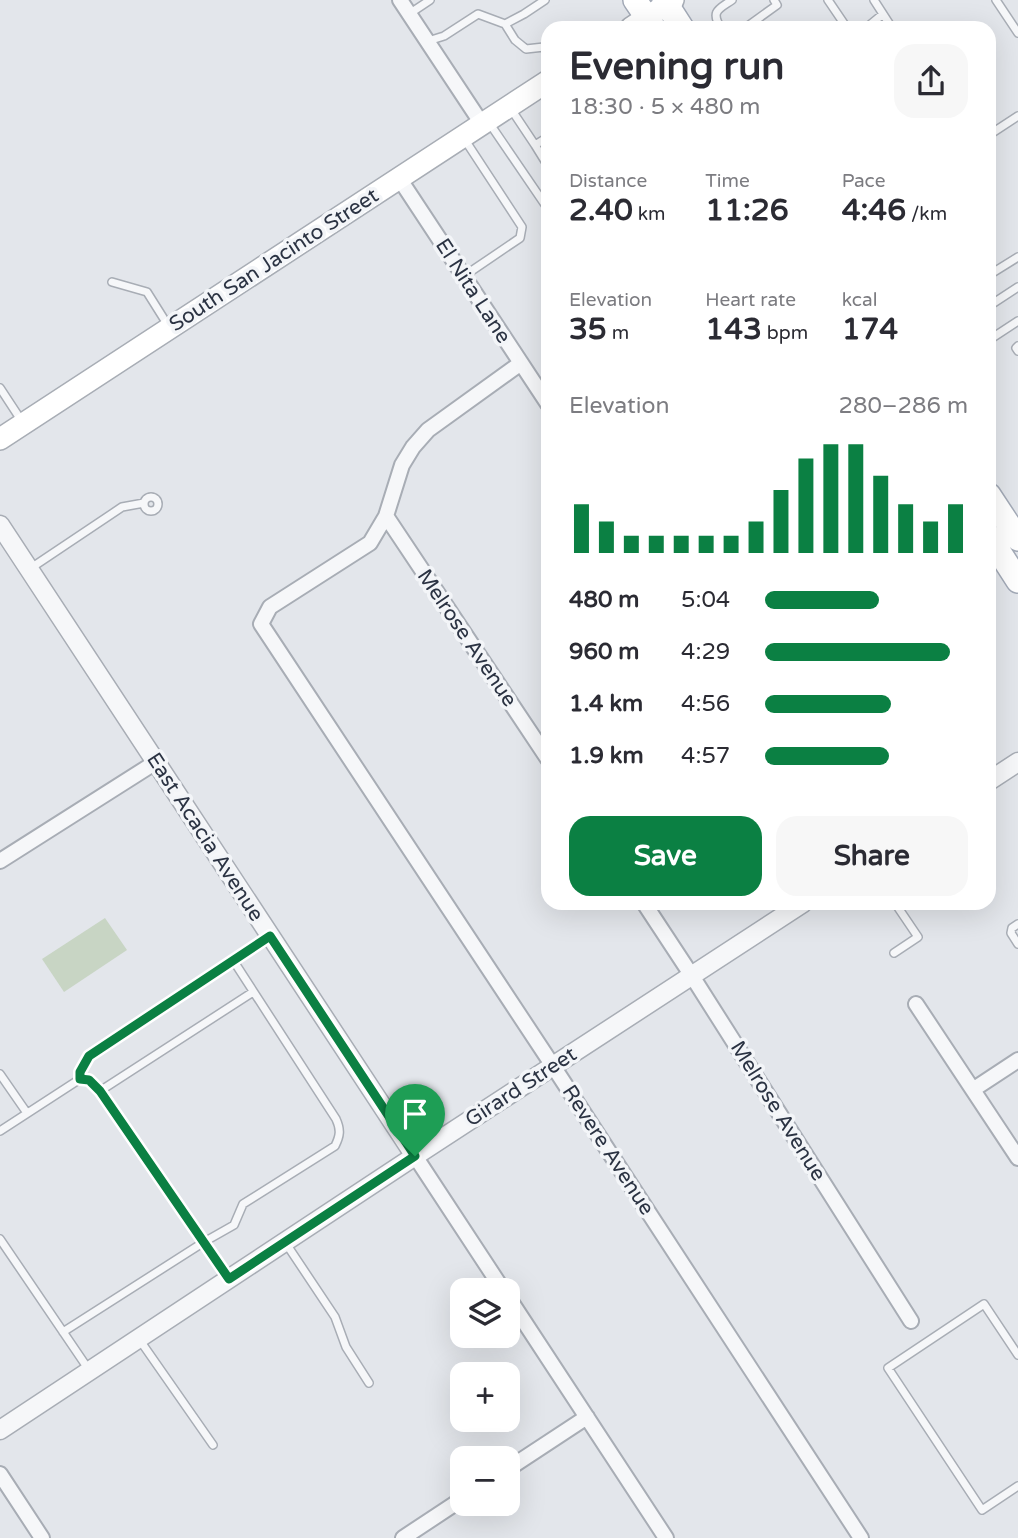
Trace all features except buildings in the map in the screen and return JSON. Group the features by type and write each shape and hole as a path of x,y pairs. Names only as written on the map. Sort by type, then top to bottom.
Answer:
{"main road":[{"path":"642,18 668,1 678,21"},
{"name":"South San Jacinto Street","path":"0,439 541,85"},
{"path":"996,506 1018,539"},
{"path":"996,547 1018,581"}],"street":[{"path":"400,0 485,122"},
{"name":"El Nita Lane","path":"399,178 541,393"},
{"path":"386,516 402,465 420,438 521,363"},
{"name":"Revere Avenue","path":"386,516 370,543 270,607 261,624 861,1538"},
{"name":"Melrose Avenue","path":"386,516 541,748"},
{"name":"East Acacia Avenue","path":"0,525 495,1278"},
{"path":"0,861 156,762"},
{"path":"996,776 1018,762"},
{"name":"Melrose Avenue","path":"649,910 911,1321"},
{"name":"Girard Street","path":"0,1430 792,910"},
{"path":"916,1004 1018,1158"},
{"path":"974,1089 1018,1060"},
{"path":"520,1315 666,1538"},
{"path":"520,1461 587,1417"},
{"path":"0,1474 42,1538"},
{"path":"402,1538 450,1507"}],"lane":[{"path":"409,14 430,0"},
{"path":"505,24 545,0"},
{"path":"751,21 777,5 774,0"},
{"path":"828,0 842,21"},
{"path":"874,0 888,21"},
{"path":"996,0 1018,33"},
{"path":"716,21 715,14 718,10 733,3"},
{"path":"427,41 444,36 478,14 505,24 515,40 526,49 541,47"},
{"path":"874,21 883,14"},
{"path":"509,106 541,155"},
{"path":"996,130 1018,116"},
{"path":"485,122 541,199"},
{"path":"462,136 522,227 520,238 464,276"},
{"path":"535,145 541,141"},
{"path":"996,271 1018,257"},
{"path":"112,282 146,292 170,328"},
{"path":"996,301 1018,287"},
{"path":"996,335 1018,321"},
{"path":"1,393 23,424"},
{"path":"29,569 122,507 144,503"},
{"path":"894,953 918,937 900,910"},
{"path":"1018,924 1012,928 1011,933 1018,944"},
{"path":"80,1079 80,1072 89,1056 270,936"},
{"path":"63,1332 204,1242 228,1230 234,1225 243,1204 335,1146 340,1136 336,1119 233,960"},
{"path":"100,1091 254,992"},
{"path":"0,1074 27,1113"},
{"path":"0,1131 80,1079 89,1080 100,1091 229,1279"},
{"path":"0,1239 89,1371"},
{"path":"285,1242 335,1317 346,1347 369,1383"},
{"path":"1018,1355 985,1304 888,1368 982,1510 1018,1486"},
{"path":"139,1338 213,1445"}],"green space":[{"path":"105,918 127,950 64,992 42,959"}],"route":[{"path":"270,936 415,1156 229,1279 100,1091 89,1080 80,1079 80,1072 89,1056 270,936"}]}
